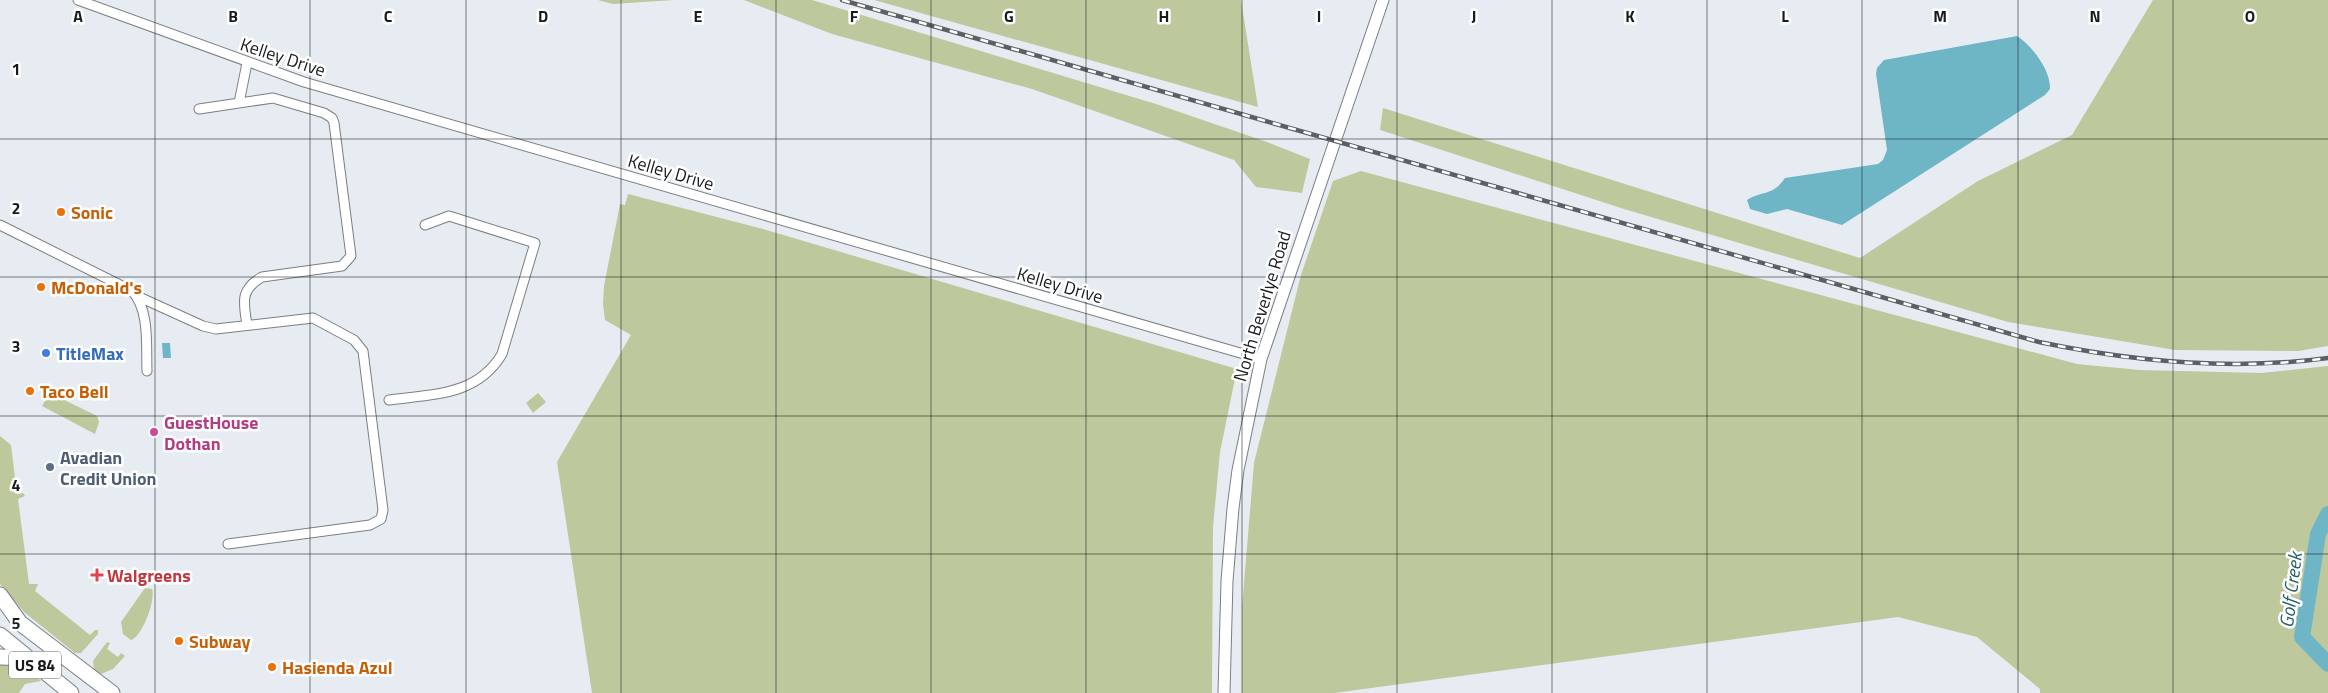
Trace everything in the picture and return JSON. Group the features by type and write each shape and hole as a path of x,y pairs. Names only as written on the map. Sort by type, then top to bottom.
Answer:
{"highway":[{"name":"US 84","path":"0,595 20,623 112,693"},
{"name":"US 84","path":"0,635 72,693"},
{"path":"0,657 27,658"}],"street":[{"name":"Kelley Drive","path":"78,0 247,63 354,97 1261,359"},
{"name":"North Beverlye Road","path":"1224,693 1227,582 1233,508 1238,470 1261,359 1383,0"},
{"path":"240,103 247,63"},
{"path":"199,109 274,98 324,113 332,118 351,256 342,266 262,277 255,281 249,286 244,299 247,326"},
{"path":"389,400 452,392 470,385 494,367 502,354 535,242 449,216 424,225"},
{"path":"0,225 126,287 137,296 203,326 216,329 313,318 354,340 359,345 364,358 382,514 377,523 228,544"},
{"path":"137,296 143,310 147,371"}],"green space":[{"path":"598,0 674,0 613,4"},
{"path":"744,0 812,0 1156,104 1267,142 1310,159 1302,193 1256,187 1234,160 1032,89 832,34"},
{"path":"874,0 1241,0 1258,107"},
{"path":"2153,0 2328,0 2328,346 2298,351 2175,350 2008,322 1624,209 1380,130 1383,108 1860,258 1978,181 2072,135"},
{"path":"1361,171 2077,364 2140,370 2261,373 2328,366 2328,693 2040,693 2040,689 1977,637 1898,617 1334,693 1242,693 1242,607 1254,463 1301,275 1333,181"},
{"path":"628,194 763,229 1237,369 1220,452 1213,527 1212,693 592,693 557,462 631,335 605,320 603,304 604,286 620,204 625,205"},
{"path":"46,391 97,416 99,422 95,434 42,406 48,396 44,395"},
{"path":"538,393 546,402 533,413 526,403"},
{"path":"0,436 11,445 17,494 23,493 25,496 18,499 29,584 38,584 35,591 90,635 95,630 98,630 98,634 81,653 75,653 24,612 0,584"},
{"path":"145,588 152,589 150,609 144,625 131,640 123,634 121,622"},
{"path":"107,642 110,643 107,649 118,657 121,653 125,656 113,669 101,674 94,670 93,661"},
{"path":"0,661 18,662 41,681 25,684 19,693 0,693"}],"water":[{"path":"2017,36 2029,46 2044,67 2050,89 2045,95 1842,225 1787,209 1767,214 1750,209 1747,200 1771,191 1785,178 1878,164 1883,160 1887,150 1876,74 1877,68 1884,60"},
{"path":"162,343 170,343 171,358 163,358"}],"waterway":[{"name":"Golf Creek","path":"2328,514 2318,534 2302,637 2328,664"}],"railway":[{"path":"842,0 2039,342 2111,355 2219,364 2292,362 2328,358"}],"place":[{"name":"Sonic","path":"61,212"},
{"name":"McDonald's","path":"41,287"},
{"name":"TitleMax","path":"46,353"},
{"name":"Taco Bell","path":"30,391"},
{"name":"GuestHouse Dothan","path":"154,432"},
{"name":"Avadian Credit Union","path":"50,467"},
{"name":"Walgreens","path":"97,575"},
{"name":"Subway","path":"179,641"},
{"name":"Hasienda Azul","path":"272,667"}]}
